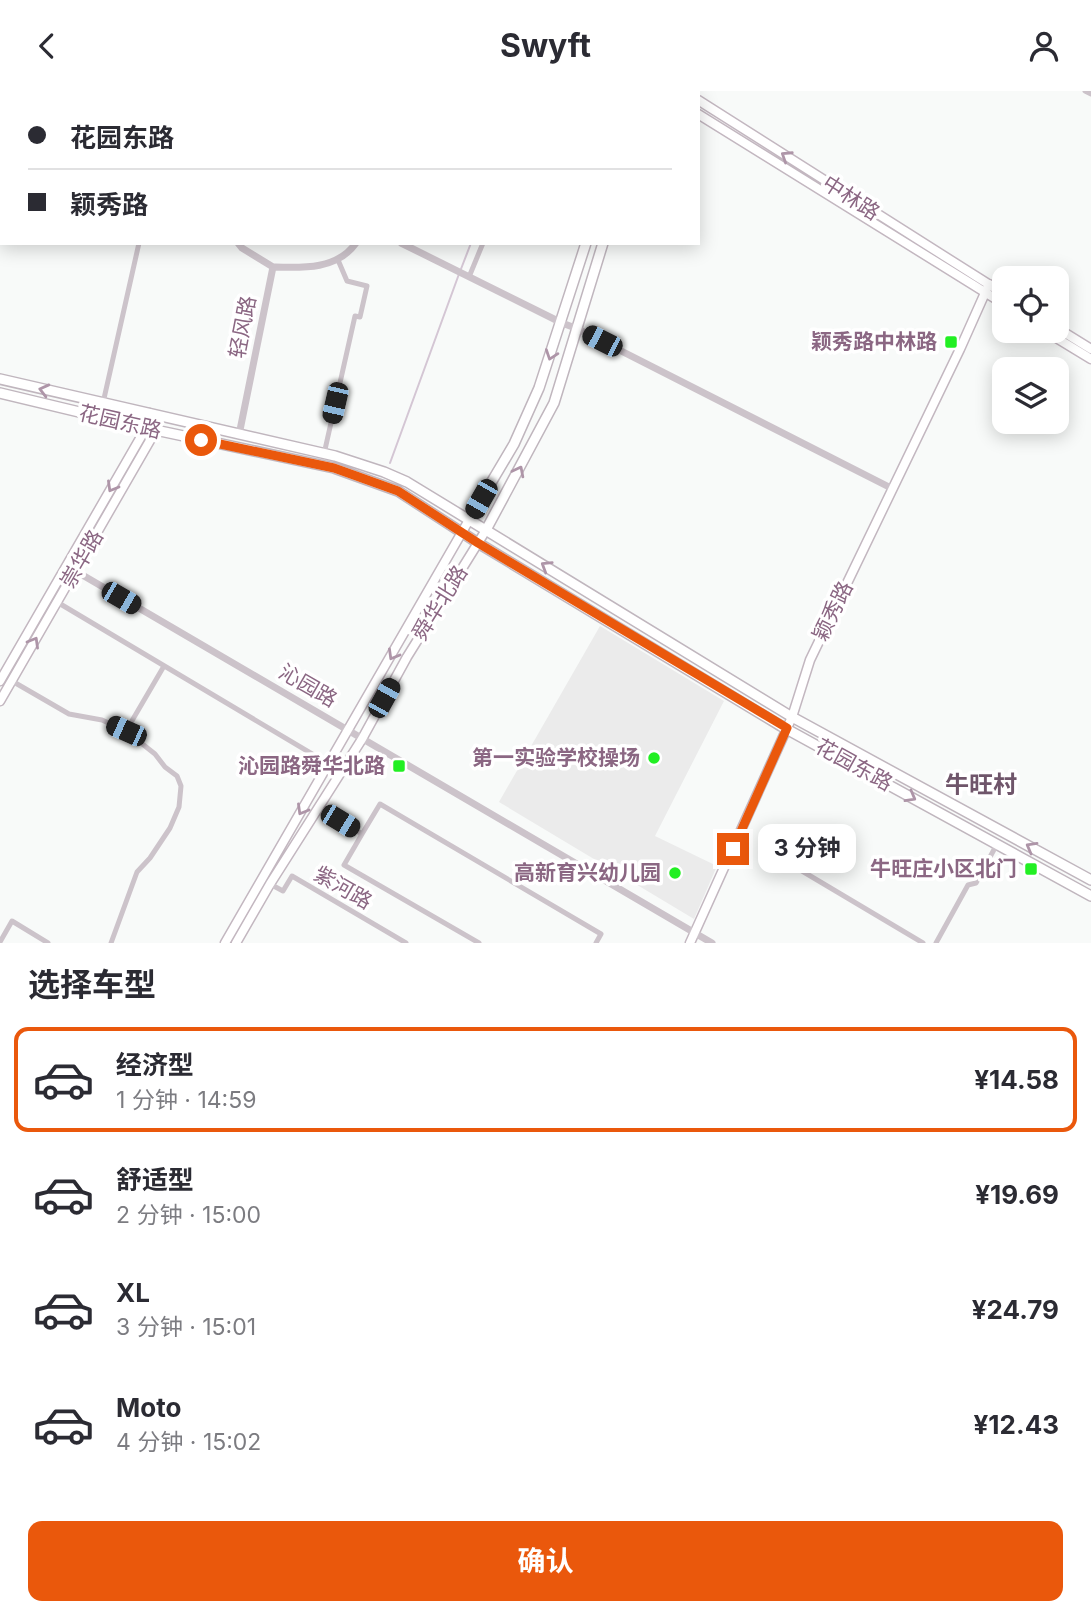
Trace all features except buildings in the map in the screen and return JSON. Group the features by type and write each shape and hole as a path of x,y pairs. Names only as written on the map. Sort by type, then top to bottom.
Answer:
{"main road":[{"name":"中林路","path":"700,101 992,293"},
{"name":"中林路","path":"700,115 992,290"},
{"name":"舜华北路","path":"225,943 514,444 539,389 585,245"},
{"name":"舜华北路","path":"236,943 362,739 407,657 486,530 554,403 602,245"},
{"name":"颖秀路","path":"690,943 792,717 810,660 987,288"},
{"path":"1069,335 1091,349"},
{"path":"1065,343 1091,359"},
{"name":"花园东路","path":"0,379 324,454 384,472 407,482 792,717 1091,880"},
{"name":"花园东路","path":"0,393 334,468 379,482 409,497 478,543 787,728 1091,896"},
{"name":"崇华路","path":"0,701 75,571 151,429 154,414"},
{"name":"崇华路","path":"0,681 151,429"}],"street":[{"path":"1085,91 1091,94"},
{"path":"103,403 139,245"},
{"path":"240,245 273,267 316,266 338,260 354,245"},
{"path":"405,245 578,329 892,489"},
{"path":"463,274 482,245"},
{"path":"324,454 355,316 360,317 367,286 347,281 338,260"},
{"name":"轻风路","path":"239,435 273,267"},
{"name":"沁园路","path":"67,566 712,943"},
{"path":"57,602 329,764"},
{"path":"126,731 164,666"},
{"path":"12,681 69,714 102,720 126,731 155,754 165,768 177,776 181,786 180,807 170,828 137,872 111,943"},
{"path":"479,943 344,865 380,804 601,934 596,943"},
{"path":"318,808 362,835"},
{"path":"936,943 968,885 976,883 997,844"},
{"path":"765,849 923,943"},
{"name":"紫河路","path":"270,884 283,891 292,876 406,943"},
{"path":"0,942 12,921 48,943"}],"shaded area":[{"path":"600,626 724,701 655,836 717,866 694,919 499,802"}],"waterway":[{"path":"461,269 470,245"},
{"path":"390,463 459,274"}],"place":[{"name":"颖秀路中林路","path":"951,342"},
{"name":"第一实验学校操场","path":"654,758"},
{"name":"沁园路舜华北路","path":"399,766"},
{"name":"牛旺庄小区北门","path":"1031,869"},
{"name":"高新育兴幼儿园","path":"675,873"}],"district":[{"name":"牛旺村","path":"981,785"}],"route":[{"path":"201,440 334,468 398,491 478,543 787,728 733,849"}]}
